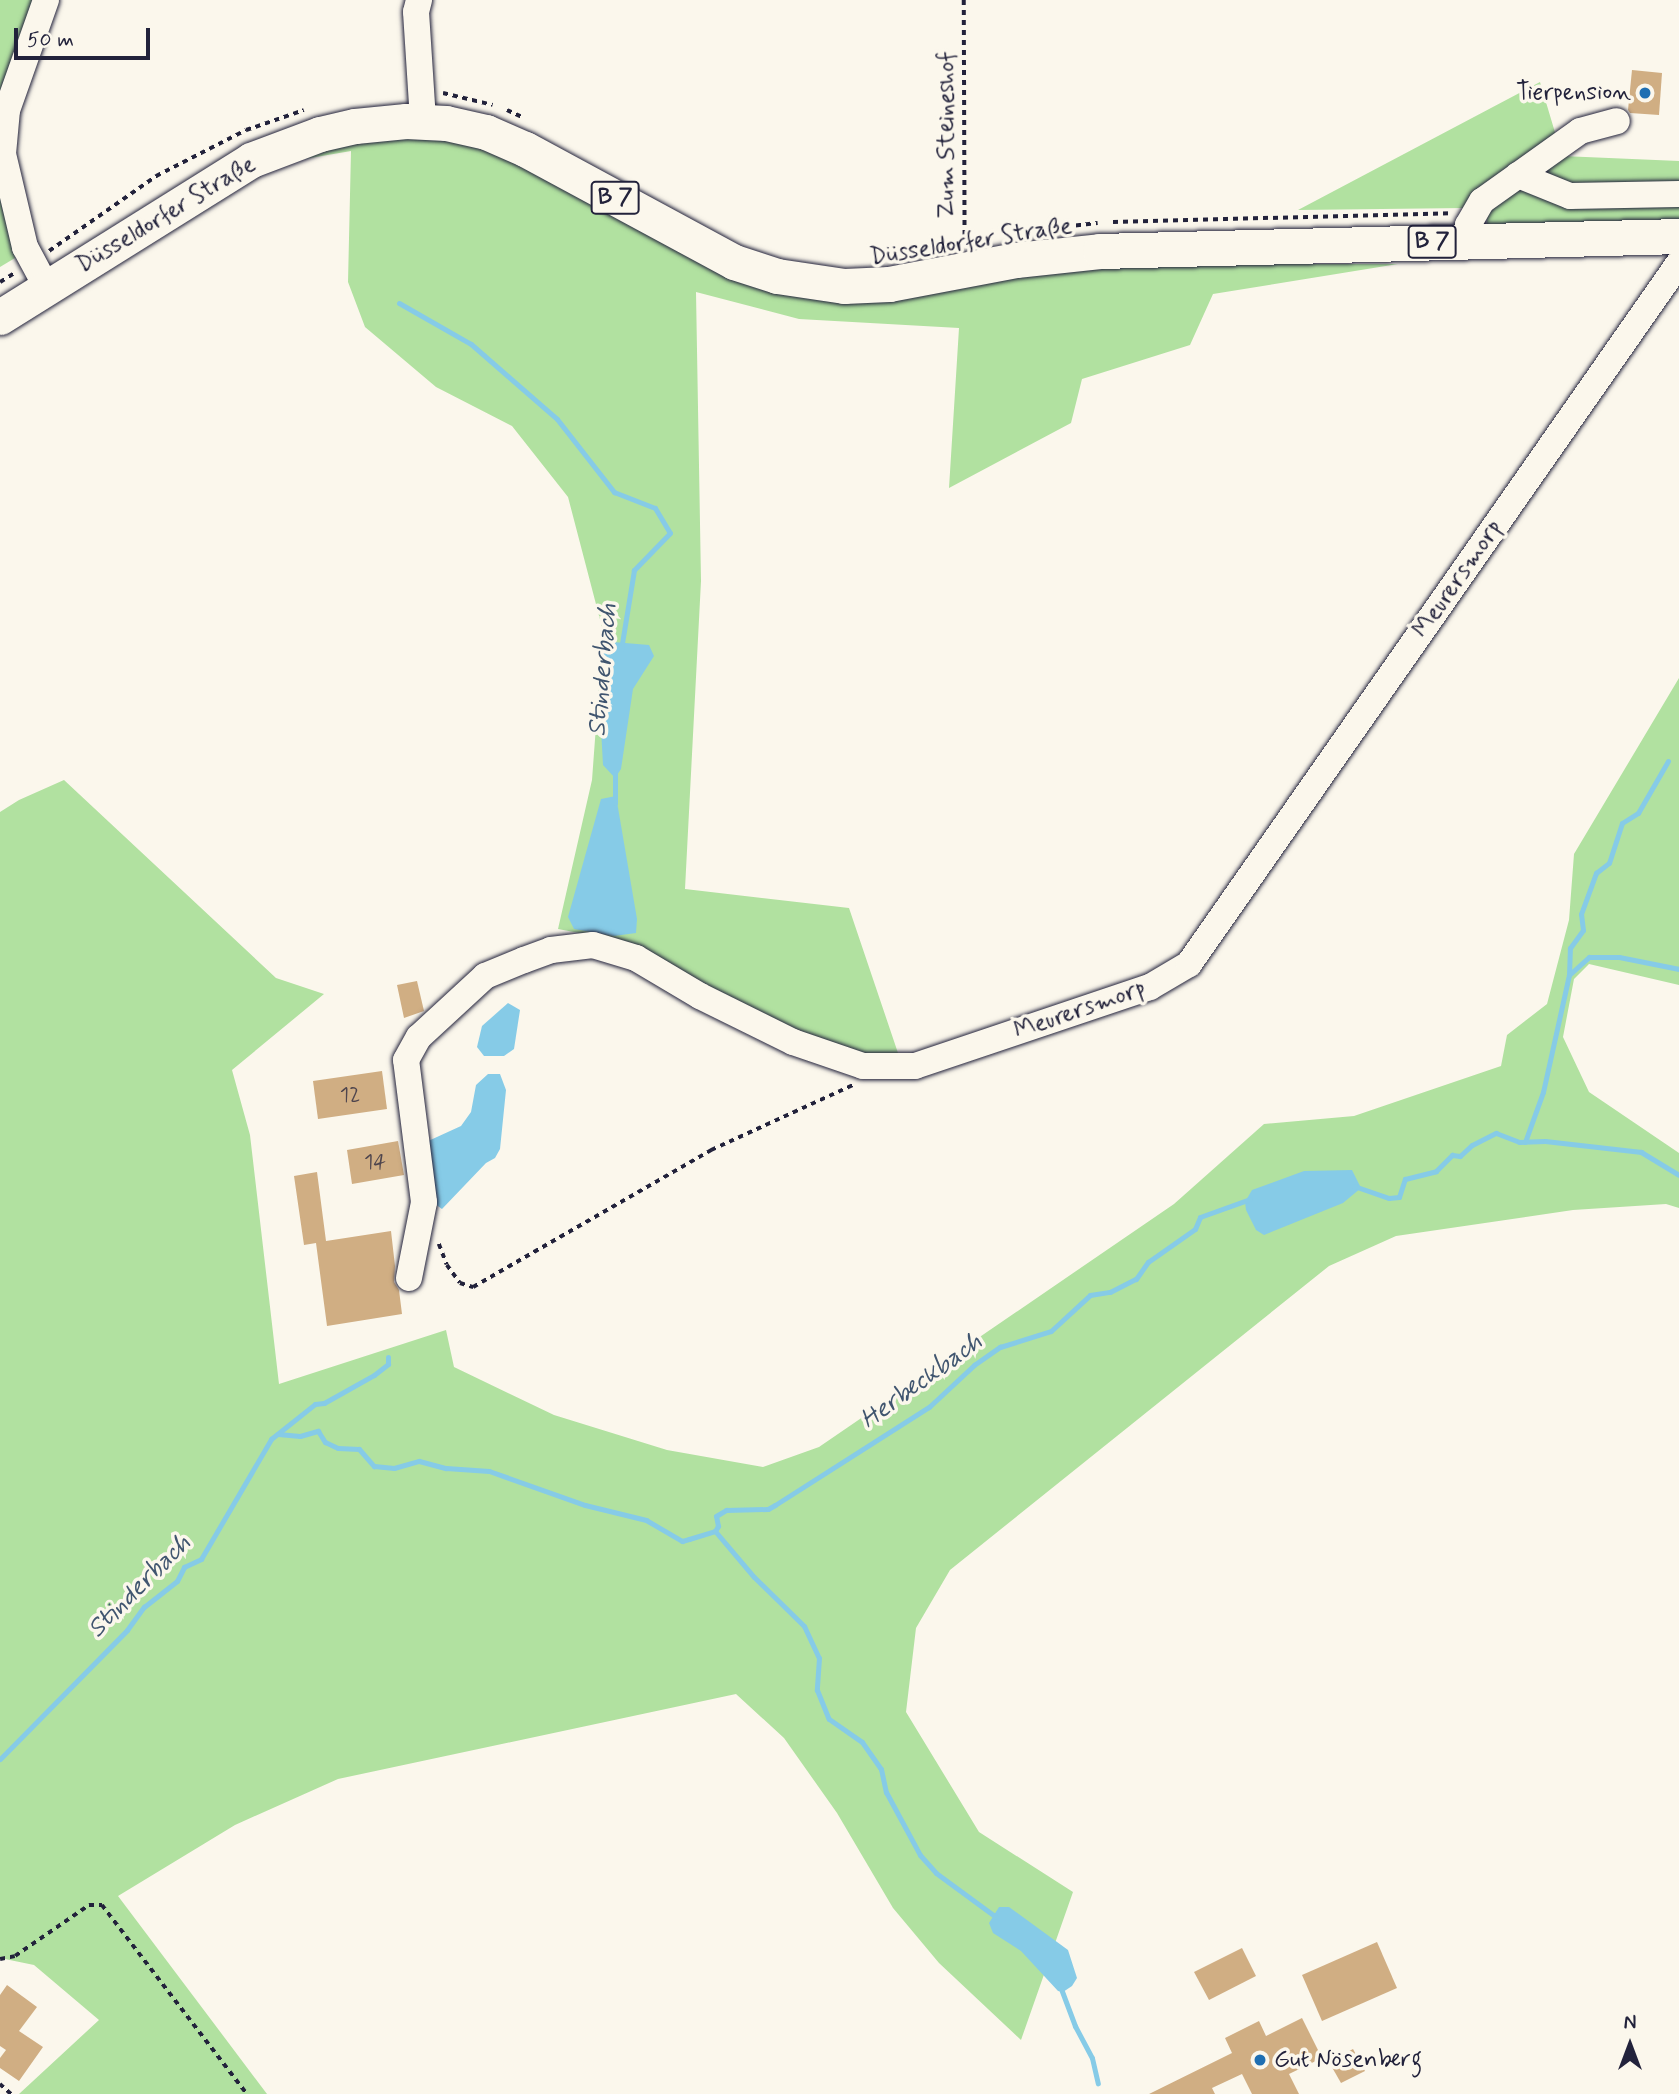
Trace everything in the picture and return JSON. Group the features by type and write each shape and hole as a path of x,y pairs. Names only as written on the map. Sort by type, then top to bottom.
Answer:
{"main road":[{"name":"Düsseldorfer Straße","path":"0,317 39,276 251,160 320,134 384,122 422,106 467,127 501,138 710,251 758,270 802,281 862,286 967,250 1047,256 1471,227 1679,236"}],"lane":[{"path":"39,276 3,154 7,110 46,0"},
{"path":"419,0 416,12 422,106"},
{"path":"1471,227 1482,201 1580,131 1617,121"},
{"path":"1518,175 1570,196 1679,194"},
{"name":"Meurersmorp","path":"409,1278 424,1202 406,1059 419,1037 485,976 551,950 593,945 636,958 700,996 793,1042 863,1066 915,1066 1150,987 1189,964 1679,263"}],"path":[{"name":"Zum Steineshof","path":"964,0 967,250"},
{"path":"422,106 431,91 486,102 527,120"},
{"name":"Düsseldorfer Straße","path":"0,282 39,276 156,176 246,130 309,108"},
{"path":"1112,222 1471,227"},
{"name":"Düsseldorfer Straße","path":"1017,233 1099,223"},
{"path":"421,1217 436,1238 447,1265 460,1283 473,1287 711,1150 889,1066"},
{"path":"0,1959 15,1956 89,1905 102,1905 247,2094"},
{"path":"0,2084 11,2094"}],"green space":[{"path":"0,0 34,0 0,92"},
{"path":"1540,82 1562,156 1679,161 1679,189 1580,191 1542,178 1465,208 1298,210"},
{"path":"429,137 498,151 760,286 1055,267 1398,264 1213,294 1190,345 1082,379 1071,423 949,488 959,328 799,319 696,292 701,581 685,889 849,908 898,1053 869,1059 814,1046 632,943 558,929 592,780 603,631 568,497 512,426 436,387 365,327 348,282 351,151 281,163 335,141"},
{"path":"0,183 15,258 0,267"},
{"path":"1513,189 1679,200 1679,227 1487,224 1487,213"},
{"path":"1679,678 1679,985 1589,964 1574,979 1563,1037 1589,1092 1679,1153 1679,1208 1666,1204 1573,1210 1396,1236 1329,1266 950,1570 916,1628 906,1712 979,1832 1073,1892 1021,2040 939,1963 893,1908 837,1813 784,1738 736,1694 338,1779 235,1825 118,1896 267,2094 19,2094 99,2020 34,1965 0,1958 0,812 19,800 64,780 276,978 324,994 232,1070 250,1135 279,1384 446,1330 454,1367 554,1415 667,1450 763,1467 819,1447 1174,1204 1264,1124 1354,1116 1501,1066 1507,1035 1547,1004 1569,920 1574,854"}],"water":[{"path":"601,641 649,645 654,656 633,689 621,769 615,778 603,765 597,655"},
{"path":"616,796 637,919 636,933 614,936 574,929 568,917 601,799"},
{"path":"508,1003 520,1010 514,1049 504,1056 484,1056 477,1047 482,1026"},
{"path":"488,1074 500,1074 506,1090 500,1149 495,1158 486,1163 442,1209 435,1204 426,1142 461,1126 471,1112 476,1085"},
{"path":"1352,1170 1361,1188 1343,1203 1264,1235 1256,1230 1246,1210 1245,1202 1252,1190 1304,1171"},
{"path":"999,1907 1009,1907 1068,1950 1077,1978 1072,1986 1063,1992 1058,1991 1021,1951 993,1933 989,1923"}],"building":[{"name":"Tierpension","path":"1632,70 1662,73 1659,115 1630,113 1628,110"},
{"path":"417,981 424,1011 404,1018 397,985"},
{"path":"382,1071 387,1109 318,1119 313,1081"},
{"path":"398,1141 404,1175 352,1184 347,1150"},
{"path":"317,1172 326,1241 391,1231 394,1282 399,1290 402,1314 327,1326 316,1243 304,1245 294,1176"},
{"path":"1377,1942 1397,1988 1322,2021 1302,1975"},
{"path":"1242,1948 1256,1976 1209,2000 1194,1972"},
{"path":"7,1985 37,2007 19,2031 43,2047 19,2081 0,2068 0,2058 6,2050 0,2046 0,1995"},
{"name":"Gut Nösenberg","path":"1302,2018 1322,2058 1289,2074 1299,2094 1252,2094 1242,2074 1212,2088 1215,2094 1149,2094 1232,2053 1225,2038 1259,2021 1266,2036"},
{"path":"1353,2049 1365,2071 1341,2083 1329,2062"}],"waterway":[{"name":"Stinderbach","path":"399,303 471,344 557,419 614,492 655,508 670,533 634,570 621,649"},
{"path":"1569,975 1570,948 1583,930 1581,914 1596,873 1609,863 1622,823 1638,813 1668,761"},
{"name":"Stinderbach","path":"615,774 615,803"},
{"path":"1525,1142 1543,1092 1569,975 1589,957 1619,957 1679,969"},
{"name":"Herbeckbach","path":"1354,1186 1389,1198 1399,1197 1405,1179 1436,1171 1452,1155 1460,1156 1472,1145 1496,1133 1519,1142 1545,1141 1641,1152 1679,1175"},
{"name":"Herbeckbach","path":"278,1434 300,1436 318,1431 325,1442 338,1448 359,1449 374,1466 394,1468 419,1461 446,1468 489,1471 585,1505 646,1520 682,1541 715,1531 718,1526 716,1516 726,1510 768,1509 775,1505 929,1407 974,1365 1000,1347 1051,1331 1090,1295 1110,1292 1136,1279 1148,1262 1195,1229 1200,1217 1250,1199"},
{"name":"Stinderbach","path":"0,1759 127,1630 144,1607 177,1581 184,1567 201,1559 271,1439 315,1404 324,1403 374,1375 388,1364 388,1357"},
{"path":"715,1531 754,1577 804,1626 819,1658 817,1690 829,1719 862,1742 881,1769 886,1792 920,1855 936,1873 996,1917"},
{"path":"1060,1986 1075,2026 1092,2058 1098,2083"}],"place":[{"name":"Tierpension","path":"1645,93"},
{"name":"Gut Nösenberg","path":"1260,2060"}]}
